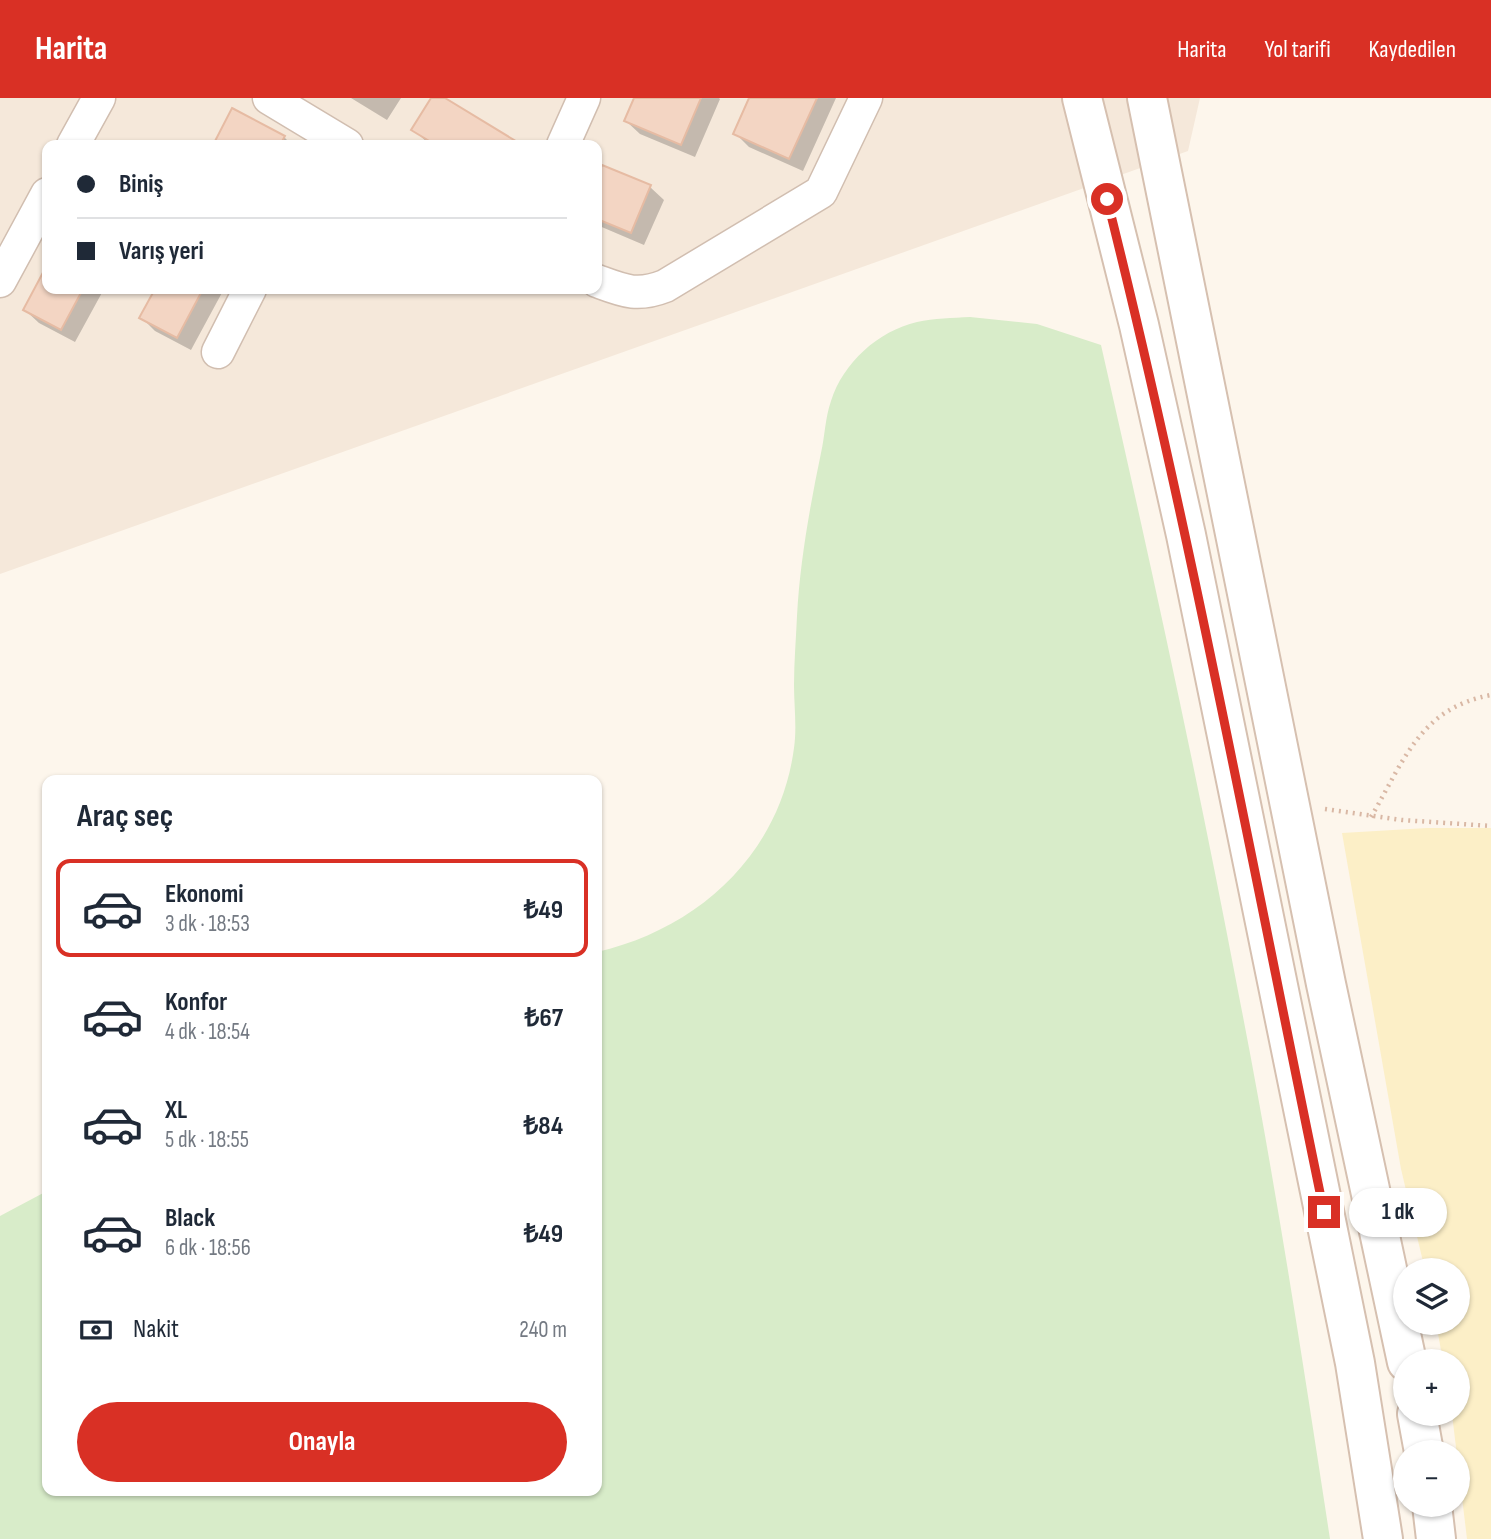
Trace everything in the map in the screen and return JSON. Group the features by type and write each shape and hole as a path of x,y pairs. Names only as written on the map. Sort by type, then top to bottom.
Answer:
{"main road":[{"path":"1082,98 1139,325 1186,536 1355,1363 1383,1539"},
{"path":"1147,98 1326,984 1404,1349"},
{"path":"1433,1517 1436,1539"}],"street":[{"path":"76,140 99,98"},
{"path":"269,98 331,140"},
{"path":"565,140 584,98"},
{"path":"602,283 626,292 646,292 665,286 821,192 866,98"},
{"path":"0,281 42,203"},
{"path":"218,352 247,294"}],"path":[{"path":"1371,817 1418,736 1430,723 1458,704 1491,695"},
{"path":"1290,801 1371,817 1491,826"}],"shaded area":[{"path":"0,98 1200,98 1188,151 0,574"}],"green space":[{"path":"970,317 1037,324 1101,345 1190,748 1251,1059 1330,1539 0,1539 0,1216 42,1194 42,1496 602,1496 602,951 634,941 700,906 728,882 752,854 771,822 786,787 794,748 794,668 800,575 831,401 853,362 876,341 903,326 944,318"}],"sand":[{"path":"1427,828 1491,828 1491,1539 1467,1539 1464,1517 1470,1517 1470,1440 1455,1440 1453,1426 1470,1426 1470,1349 1441,1349 1438,1335 1470,1335 1470,1258 1422,1258 1401,1169 1342,833"}],"building":[{"path":"431,98 445,98 514,140 428,140 411,130"},
{"path":"634,98 701,98 681,145 624,121"},
{"path":"749,98 817,98 789,159 733,134"},
{"path":"232,108 285,136 283,140 216,140"},
{"path":"602,165 651,185 631,233 602,221"},
{"path":"42,274 42,294 80,294 61,330 23,310"},
{"path":"152,294 200,294 177,338 139,318"}],"route":[{"path":"1107,199 1139,325 1186,536 1324,1212"}]}
